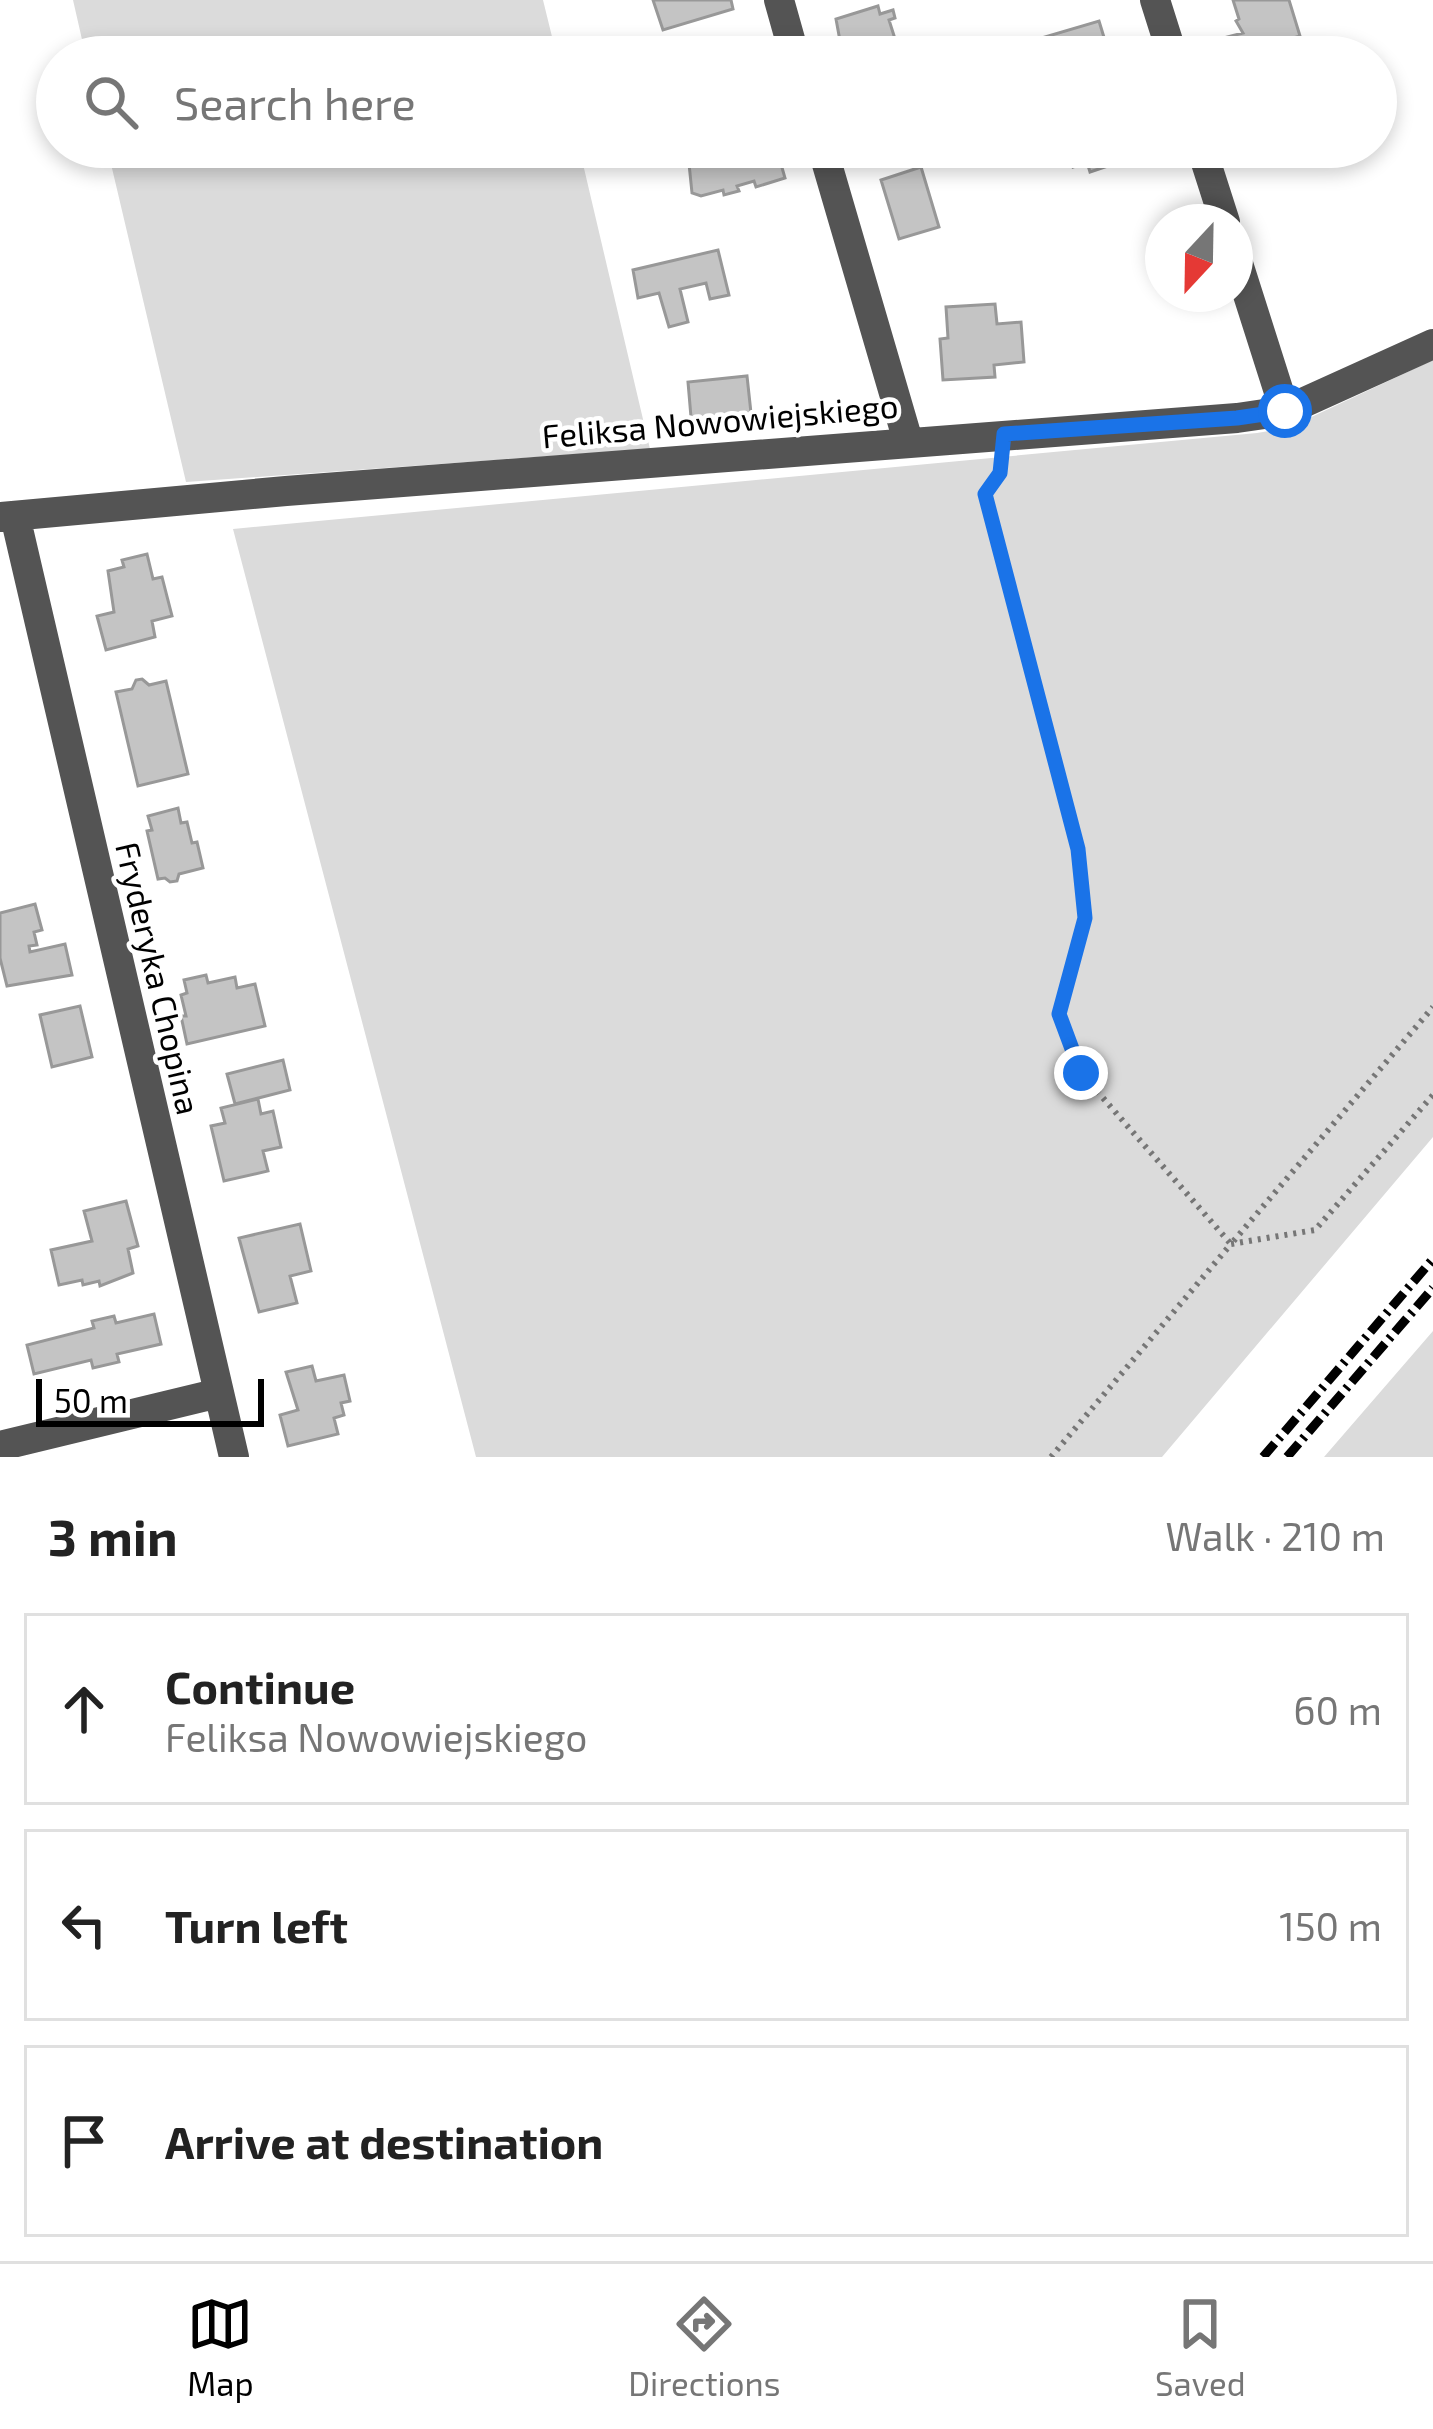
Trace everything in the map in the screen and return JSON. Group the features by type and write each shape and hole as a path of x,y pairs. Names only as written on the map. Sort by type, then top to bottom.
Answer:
{"street":[{"path":"778,0 789,36"},
{"path":"1155,0 1166,36"},
{"path":"828,168 908,441"},
{"path":"1208,168 1219,204"},
{"path":"1253,311 1285,411"},
{"name":"Feliksa Nowowiejskiego","path":"7,516 1237,418 1285,411 1433,344"},
{"name":"Fryderyka Chopina","path":"7,516 234,1457"},
{"path":"0,1446 219,1393"}],"path":[{"path":"1004,434 1000,473 985,494 1078,849 1083,895 1085,918 1059,1014 1081,1073 1231,1244"},
{"path":"1051,1457 1433,1007"},
{"path":"1231,1244 1316,1230 1433,1095"}],"shaded area":[{"path":"73,0 543,0 552,36 81,36"},
{"path":"112,168 584,168 650,449 186,482"},
{"path":"1433,360 1433,1137 1162,1457 476,1457 233,529 1257,433 1288,428"},
{"path":"1433,1331 1433,1457 1324,1457"}],"building":[{"path":"653,0 731,0 733,9 663,30"},
{"path":"1233,0 1289,0 1300,36 1231,36 1243,33"},
{"path":"878,6 880,14 893,10 895,18 889,20 894,36 839,36 836,19"},
{"path":"1099,21 1104,36 1048,36"},
{"path":"689,168 782,168 785,178 756,187 754,181 724,195 723,190 701,196 692,193"},
{"path":"921,168 939,227 899,239 881,180"},
{"path":"718,250 729,295 710,299 706,283 680,289 688,322 669,327 659,293 638,298 633,270"},
{"path":"995,304 997,324 1021,322 1024,362 994,365 995,377 943,380 940,339 948,338 946,307"},
{"path":"747,376 751,413 715,416 716,427 692,429 688,382"},
{"path":"147,554 153,579 162,577 172,616 152,621 155,637 106,650 97,616 114,612 108,571 124,567 122,560"},
{"path":"142,679 149,685 166,681 188,774 138,786 116,692 132,689"},
{"path":"178,808 192,843 197,842 203,868 179,874 177,881 170,882 158,879 148,816"},
{"path":"35,904 42,930 34,932 37,945 29,946 30,952 65,944 72,975 7,986 0,958 0,913"},
{"path":"206,975 208,983 235,977 237,988 255,984 265,1026 187,1044 181,1016 186,1016 181,995 187,993 184,980"},
{"path":"80,1006 92,1057 52,1067 40,1015"},
{"path":"283,1060 290,1090 235,1104 227,1074"},
{"path":"258,1099 261,1114 273,1111 281,1147 263,1151 268,1171 224,1181 211,1126 225,1123 221,1108"},
{"path":"126,1201 138,1246 128,1249 133,1273 100,1286 99,1281 83,1285 82,1280 59,1285 51,1250 92,1241 84,1211"},
{"path":"300,1224 311,1271 290,1276 297,1303 259,1312 239,1238"},
{"path":"154,1314 161,1344 117,1354 119,1362 93,1368 91,1360 34,1374 27,1345 94,1328 92,1321 114,1316 116,1323"},
{"path":"312,1366 316,1381 344,1375 350,1401 341,1403 344,1415 334,1418 338,1434 288,1446 280,1415 298,1410 286,1372"}],"railway":[{"path":"1263,1457 1433,1259"},
{"path":"1287,1457 1433,1288"}],"route":[{"path":"1081,1073 1059,1014 1085,918 1078,849 985,494 1000,473 1004,434 1285,411"}]}
